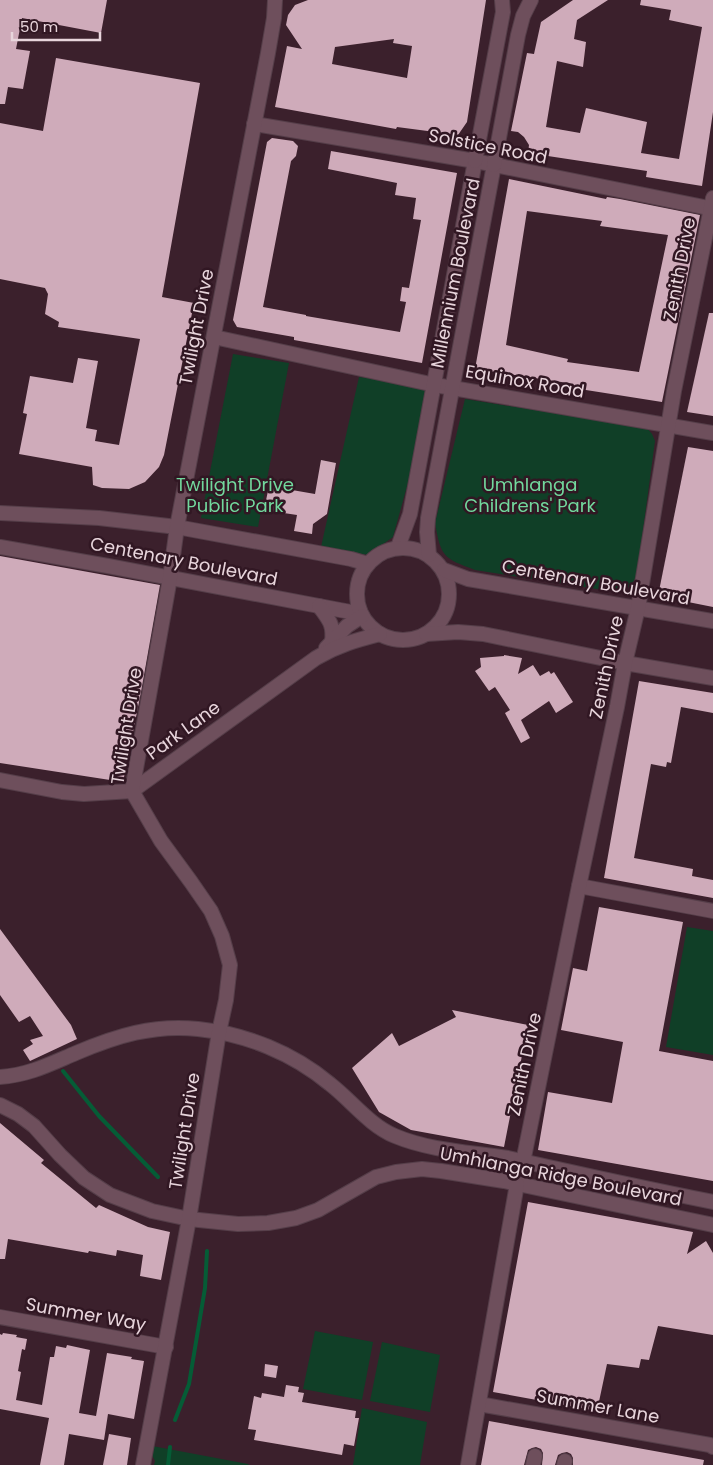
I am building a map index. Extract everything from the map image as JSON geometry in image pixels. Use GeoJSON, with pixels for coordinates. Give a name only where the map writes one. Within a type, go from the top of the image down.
{"type":"FeatureCollection","features":[{"type":"Feature","properties":{"kind":"street","name":"Twilight Drive"},"geometry":{"type":"LineString","coordinates":[[143,1465],[189,1219],[230,966],[222,936],[211,911],[161,841],[132,791],[170,578],[177,527],[268,53],[275,0]]}},
{"type":"Feature","properties":{"kind":"street","name":"Millennium Boulevard"},"geometry":{"type":"LineString","coordinates":[[398,547],[410,514],[435,385],[503,12],[502,0]]}},
{"type":"Feature","properties":{"kind":"street","name":"Millennium Boulevard"},"geometry":{"type":"LineString","coordinates":[[429,555],[428,518],[518,35],[523,16],[531,0]]}},
{"type":"Feature","properties":{"kind":"street","name":"Solstice Road"},"geometry":{"type":"LineString","coordinates":[[254,124],[475,161],[712,205]]}},
{"type":"Feature","properties":{"kind":"street","name":"Zenith Drive"},"geometry":{"type":"LineString","coordinates":[[523,1162],[625,663],[638,608],[668,425],[712,205]]}},
{"type":"Feature","properties":{"kind":"street","name":"Equinox Road"},"geometry":{"type":"LineString","coordinates":[[214,337],[435,385],[713,432]]}},
{"type":"Feature","properties":{"kind":"street","name":"Centenary Boulevard"},"geometry":{"type":"LineString","coordinates":[[0,513],[99,518],[177,527],[351,559],[368,564]]}},
{"type":"Feature","properties":{"kind":"street","name":"Centenary Boulevard"},"geometry":{"type":"LineString","coordinates":[[0,547],[361,614]]}},
{"type":"Feature","properties":{"kind":"street"},"geometry":{"type":"LineString","coordinates":[[426,634],[438,625],[446,612],[450,598],[449,584],[444,570],[429,555],[414,548],[398,547],[386,550],[368,564],[361,575],[357,588],[357,601],[361,614],[373,629],[380,634],[395,639],[411,639],[426,634],[458,632],[483,634],[625,663],[713,678]]}},
{"type":"Feature","properties":{"kind":"street","name":"Centenary Boulevard"},"geometry":{"type":"LineString","coordinates":[[444,570],[468,580],[713,621]]}},
{"type":"Feature","properties":{"kind":"street"},"geometry":{"type":"LineString","coordinates":[[319,606],[333,629],[332,642]]}},
{"type":"Feature","properties":{"kind":"street","name":"Park Lane"},"geometry":{"type":"LineString","coordinates":[[316,658],[361,614]]}},
{"type":"Feature","properties":{"kind":"street","name":"Park Lane"},"geometry":{"type":"LineString","coordinates":[[132,791],[316,658],[348,642],[380,634]]}},
{"type":"Feature","properties":{"kind":"street"},"geometry":{"type":"LineString","coordinates":[[0,780],[62,792],[84,794],[132,791]]}},
{"type":"Feature","properties":{"kind":"street"},"geometry":{"type":"LineString","coordinates":[[579,886],[713,912]]}},
{"type":"Feature","properties":{"kind":"street","name":"Umhlanga Ridge Boulevard"},"geometry":{"type":"LineString","coordinates":[[0,1076],[12,1076],[30,1072],[111,1039],[136,1031],[197,1028],[265,1045],[300,1063],[330,1084],[375,1125],[394,1136],[420,1144],[523,1162],[713,1202]]}},
{"type":"Feature","properties":{"kind":"street","name":"Umhlanga Ridge Boulevard"},"geometry":{"type":"LineString","coordinates":[[0,1105],[18,1114],[34,1126],[84,1178],[110,1195],[152,1211],[189,1219],[238,1224],[268,1223],[296,1218],[318,1210],[376,1177],[422,1169],[517,1184],[713,1225]]}},
{"type":"Feature","properties":{"kind":"street"},"geometry":{"type":"LineString","coordinates":[[468,1465],[517,1184]]}},
{"type":"Feature","properties":{"kind":"street","name":"Summer Way"},"geometry":{"type":"LineString","coordinates":[[0,1317],[166,1347]]}},
{"type":"Feature","properties":{"kind":"street","name":"Summer Lane"},"geometry":{"type":"LineString","coordinates":[[479,1404],[712,1445]]}},
{"type":"Feature","properties":{"kind":"green space","name":"Twilight Drive Public Park"},"geometry":{"type":"Polygon","coordinates":[[[233,354],[289,363],[258,527],[201,518],[233,354]]]}},
{"type":"Feature","properties":{"kind":"green space"},"geometry":{"type":"Polygon","coordinates":[[[359,377],[435,385],[393,537],[368,555],[321,547],[359,377]]]}},
{"type":"Feature","properties":{"kind":"green space","name":"Umhlanga Childrens' Park"},"geometry":{"type":"Polygon","coordinates":[[[465,399],[647,428],[655,441],[637,575],[629,587],[620,591],[610,591],[475,570],[445,555],[439,543],[435,523],[465,399]]]}},
{"type":"Feature","properties":{"kind":"green space"},"geometry":{"type":"Polygon","coordinates":[[[687,927],[713,931],[713,1055],[666,1047],[687,927]]]}},
{"type":"Feature","properties":{"kind":"green space"},"geometry":{"type":"Polygon","coordinates":[[[315,1331],[373,1342],[362,1400],[303,1389],[315,1331]]]}},
{"type":"Feature","properties":{"kind":"green space"},"geometry":{"type":"Polygon","coordinates":[[[382,1342],[440,1355],[430,1412],[370,1401],[382,1342]]]}},
{"type":"Feature","properties":{"kind":"green space"},"geometry":{"type":"Polygon","coordinates":[[[362,1408],[427,1422],[420,1465],[353,1465],[362,1408]]]}},
{"type":"Feature","properties":{"kind":"green space"},"geometry":{"type":"Polygon","coordinates":[[[147,1445],[249,1465],[154,1465],[155,1461],[147,1445]]]}},
{"type":"Feature","properties":{"kind":"building"},"geometry":{"type":"Polygon","coordinates":[[[0,0],[107,0],[101,33],[22,18],[16,49],[30,51],[23,89],[8,87],[5,104],[0,104],[0,0]]]}},
{"type":"Feature","properties":{"kind":"building"},"geometry":{"type":"Polygon","coordinates":[[[308,0],[486,0],[467,122],[458,135],[397,127],[396,129],[275,107],[287,46],[302,49],[286,25],[288,15],[295,5],[308,0]],[[394,39],[335,47],[332,64],[407,78],[412,46],[393,43],[394,39]]]}},
{"type":"Feature","properties":{"kind":"building"},"geometry":{"type":"Polygon","coordinates":[[[573,0],[608,0],[577,20],[574,39],[586,42],[583,67],[557,61],[546,127],[580,133],[586,108],[647,122],[641,153],[679,159],[702,27],[669,20],[671,10],[640,5],[641,0],[713,0],[713,112],[702,186],[646,177],[647,171],[528,153],[529,145],[524,137],[518,132],[511,131],[527,53],[534,54],[541,22],[573,0]]]}},
{"type":"Feature","properties":{"kind":"building"},"geometry":{"type":"Polygon","coordinates":[[[56,58],[200,83],[162,297],[194,303],[164,455],[159,467],[145,482],[129,489],[102,488],[93,485],[92,467],[19,454],[27,414],[23,413],[30,376],[73,383],[78,358],[98,361],[86,428],[97,430],[95,441],[119,445],[140,339],[58,327],[59,322],[45,314],[48,294],[45,288],[0,279],[0,123],[43,131],[56,58]]]}},
{"type":"Feature","properties":{"kind":"building"},"geometry":{"type":"Polygon","coordinates":[[[272,138],[293,141],[298,146],[296,156],[291,161],[263,307],[306,316],[400,332],[406,302],[400,301],[402,287],[409,288],[421,220],[413,219],[416,198],[395,195],[397,183],[328,169],[331,151],[457,173],[422,363],[294,340],[294,337],[237,327],[233,320],[267,142],[272,138]]]}},
{"type":"Feature","properties":{"kind":"building"},"geometry":{"type":"Polygon","coordinates":[[[509,179],[606,199],[607,197],[620,199],[700,215],[662,402],[567,387],[568,383],[475,369],[509,179]],[[527,211],[506,345],[568,359],[567,362],[639,372],[668,235],[600,226],[602,221],[527,211]]]}},
{"type":"Feature","properties":{"kind":"building"},"geometry":{"type":"Polygon","coordinates":[[[709,313],[713,313],[713,416],[687,412],[709,313]]]}},
{"type":"Feature","properties":{"kind":"building"},"geometry":{"type":"Polygon","coordinates":[[[688,447],[713,451],[713,607],[658,596],[688,447]]]}},
{"type":"Feature","properties":{"kind":"building"},"geometry":{"type":"Polygon","coordinates":[[[321,460],[336,463],[327,514],[313,524],[312,534],[294,531],[297,515],[264,510],[269,486],[315,494],[321,460]]]}},
{"type":"Feature","properties":{"kind":"building"},"geometry":{"type":"Polygon","coordinates":[[[0,556],[160,585],[123,782],[0,763],[0,556]]]}},
{"type":"Feature","properties":{"kind":"building"},"geometry":{"type":"Polygon","coordinates":[[[504,655],[522,658],[518,674],[533,665],[540,676],[549,671],[551,674],[554,672],[573,702],[556,713],[549,701],[521,720],[530,738],[521,743],[505,713],[510,710],[495,687],[489,691],[475,671],[481,667],[480,658],[504,655]]]}},
{"type":"Feature","properties":{"kind":"building"},"geometry":{"type":"Polygon","coordinates":[[[639,681],[713,693],[713,713],[681,707],[671,763],[667,762],[666,767],[651,764],[634,858],[693,869],[692,876],[713,880],[713,898],[604,878],[639,681]]]}},
{"type":"Feature","properties":{"kind":"building"},"geometry":{"type":"Polygon","coordinates":[[[599,907],[683,922],[659,1051],[713,1061],[713,1181],[538,1150],[548,1092],[612,1103],[623,1042],[561,1030],[573,968],[587,971],[599,907]]]}},
{"type":"Feature","properties":{"kind":"building"},"geometry":{"type":"Polygon","coordinates":[[[0,929],[71,1025],[77,1039],[30,1061],[23,1050],[33,1044],[30,1040],[43,1036],[30,1016],[19,1022],[0,995],[0,929]]]}},
{"type":"Feature","properties":{"kind":"building"},"geometry":{"type":"Polygon","coordinates":[[[452,1010],[528,1025],[504,1147],[411,1130],[379,1112],[352,1068],[392,1033],[399,1046],[456,1017],[452,1010]]]}},
{"type":"Feature","properties":{"kind":"building"},"geometry":{"type":"Polygon","coordinates":[[[0,1123],[44,1160],[41,1163],[96,1208],[99,1205],[148,1227],[170,1232],[161,1280],[140,1276],[143,1255],[117,1250],[116,1256],[8,1239],[5,1259],[0,1259],[0,1123]]]}},
{"type":"Feature","properties":{"kind":"building"},"geometry":{"type":"Polygon","coordinates":[[[528,1202],[693,1232],[687,1254],[706,1241],[713,1253],[713,1335],[658,1326],[649,1360],[641,1359],[639,1368],[607,1364],[597,1411],[493,1392],[528,1202]]]}},
{"type":"Feature","properties":{"kind":"building"},"geometry":{"type":"Polygon","coordinates":[[[3,1333],[27,1339],[25,1350],[22,1349],[18,1371],[21,1372],[16,1400],[42,1405],[50,1357],[54,1357],[56,1346],[66,1348],[67,1345],[90,1350],[79,1413],[96,1416],[107,1353],[144,1361],[134,1419],[108,1414],[104,1440],[69,1434],[64,1465],[40,1465],[49,1418],[0,1409],[0,1334],[2,1335],[3,1333]]]}},
{"type":"Feature","properties":{"kind":"building"},"geometry":{"type":"Polygon","coordinates":[[[265,1364],[278,1366],[276,1378],[264,1376],[265,1364]]]}},
{"type":"Feature","properties":{"kind":"building"},"geometry":{"type":"Polygon","coordinates":[[[286,1385],[299,1387],[298,1392],[304,1393],[302,1402],[356,1411],[355,1418],[359,1418],[354,1446],[344,1444],[342,1455],[254,1440],[256,1430],[248,1429],[254,1396],[261,1398],[262,1393],[284,1397],[286,1385]]]}},
{"type":"Feature","properties":{"kind":"building"},"geometry":{"type":"Polygon","coordinates":[[[489,1421],[704,1460],[703,1465],[573,1465],[573,1458],[567,1452],[558,1455],[555,1465],[542,1465],[543,1453],[541,1449],[536,1447],[528,1450],[524,1465],[481,1465],[489,1421]]]}},
{"type":"Feature","properties":{"kind":"building"},"geometry":{"type":"Polygon","coordinates":[[[109,1434],[131,1438],[127,1465],[103,1465],[109,1434]]]}},
{"type":"Feature","properties":{"kind":"waterway"},"geometry":{"type":"LineString","coordinates":[[63,1071],[99,1116],[158,1177]]}},
{"type":"Feature","properties":{"kind":"waterway"},"geometry":{"type":"LineString","coordinates":[[175,1420],[189,1384],[205,1288],[207,1251]]}},
{"type":"Feature","properties":{"kind":"waterway"},"geometry":{"type":"LineString","coordinates":[[168,1465],[170,1447]]}}]}
